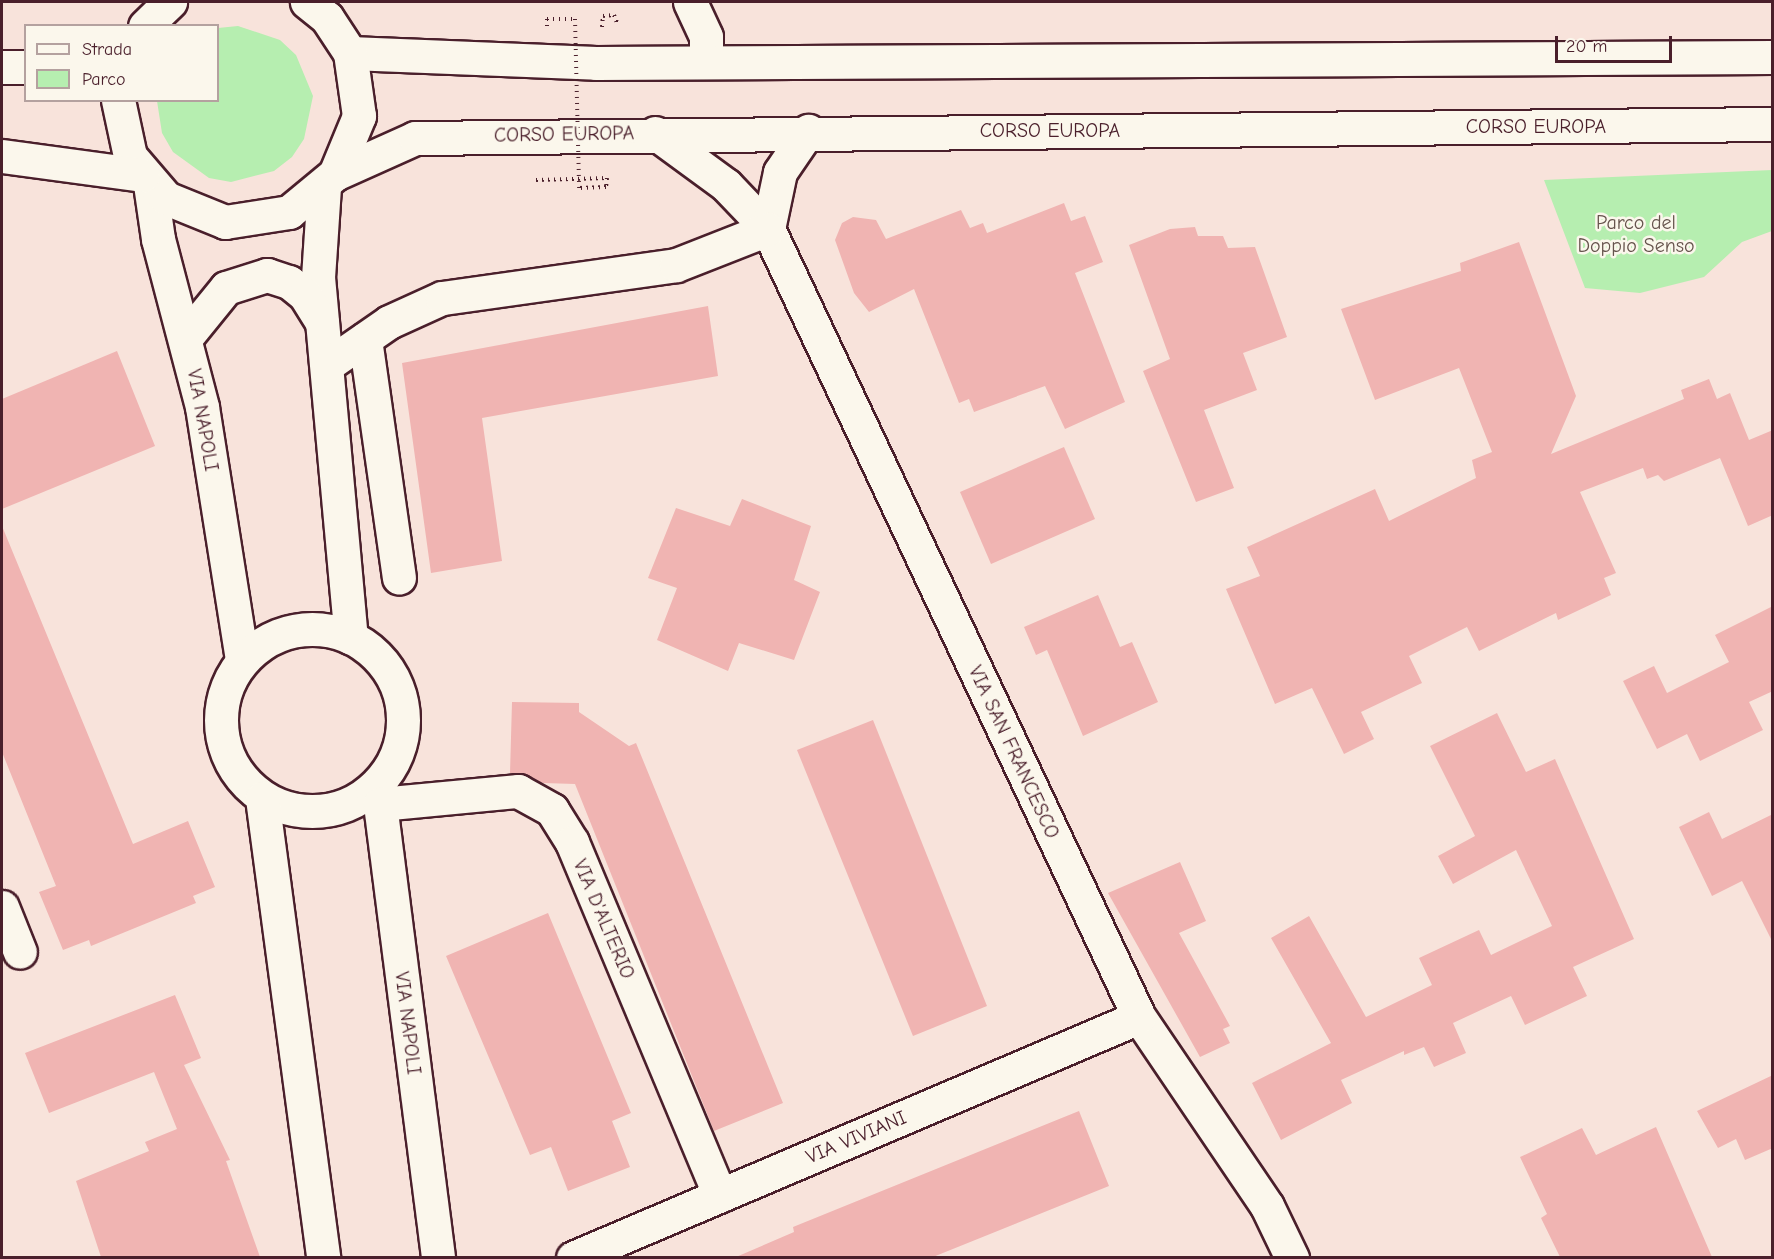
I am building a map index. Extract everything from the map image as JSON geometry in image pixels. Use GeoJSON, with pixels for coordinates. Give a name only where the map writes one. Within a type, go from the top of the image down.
{"type":"FeatureCollection","features":[{"type":"Feature","properties":{"kind":"street"},"geometry":{"type":"LineString","coordinates":[[147,24],[170,2]]}},
{"type":"Feature","properties":{"kind":"street"},"geometry":{"type":"LineString","coordinates":[[307,2],[327,18],[350,53],[359,116],[330,181],[318,277],[351,637]]}},
{"type":"Feature","properties":{"kind":"street"},"geometry":{"type":"LineString","coordinates":[[690,2],[706,37],[706,62]]}},
{"type":"Feature","properties":{"kind":"street"},"geometry":{"type":"LineString","coordinates":[[350,53],[706,62],[1773,57]]}},
{"type":"Feature","properties":{"kind":"street"},"geometry":{"type":"LineString","coordinates":[[2,67],[24,67]]}},
{"type":"Feature","properties":{"kind":"street"},"geometry":{"type":"LineString","coordinates":[[118,102],[122,134],[146,179]]}},
{"type":"Feature","properties":{"kind":"street","name":"CORSO EUROPA"},"geometry":{"type":"LineString","coordinates":[[146,179],[184,210],[225,222],[289,212],[330,181],[415,138],[808,131],[1773,124]]}},
{"type":"Feature","properties":{"kind":"street"},"geometry":{"type":"LineString","coordinates":[[327,365],[365,339],[442,298],[676,265],[768,229],[780,172],[808,131]]}},
{"type":"Feature","properties":{"kind":"street","name":"VIA SAN FRANCESCO"},"geometry":{"type":"LineString","coordinates":[[655,133],[726,185],[768,229],[1139,1017],[1267,1206],[1292,1257]]}},
{"type":"Feature","properties":{"kind":"street"},"geometry":{"type":"LineString","coordinates":[[2,156],[146,179]]}},
{"type":"Feature","properties":{"kind":"street","name":"VIA NAPOLI"},"geometry":{"type":"LineString","coordinates":[[146,179],[158,239],[187,336],[242,660]]}},
{"type":"Feature","properties":{"kind":"street"},"geometry":{"type":"LineString","coordinates":[[187,336],[226,288],[267,275],[289,282],[305,295],[323,324]]}},
{"type":"Feature","properties":{"kind":"street"},"geometry":{"type":"LineString","coordinates":[[365,339],[399,578]]}},
{"type":"Feature","properties":{"kind":"street"},"geometry":{"type":"LineString","coordinates":[[328,630],[351,637],[390,671],[400,695],[400,747],[376,797],[330,810],[307,812],[262,798],[242,781],[221,734],[228,682],[242,660],[281,633],[328,630]]}},
{"type":"Feature","properties":{"kind":"street","name":"VIA D'ALTERIO"},"geometry":{"type":"LineString","coordinates":[[376,797],[518,791],[552,810],[572,842],[720,1195]]}},
{"type":"Feature","properties":{"kind":"street","name":"VIA NAPOLI"},"geometry":{"type":"LineString","coordinates":[[376,797],[438,1257]]}},
{"type":"Feature","properties":{"kind":"street"},"geometry":{"type":"LineString","coordinates":[[262,798],[323,1257]]}},
{"type":"Feature","properties":{"kind":"street"},"geometry":{"type":"LineString","coordinates":[[2,907],[20,952]]}},
{"type":"Feature","properties":{"kind":"street","name":"VIA VIVIANI"},"geometry":{"type":"LineString","coordinates":[[573,1257],[1139,1017]]}},
{"type":"Feature","properties":{"kind":"path"},"geometry":{"type":"LineString","coordinates":[[536,180],[607,178],[606,187],[579,188],[575,19]]}},
{"type":"Feature","properties":{"kind":"green space"},"geometry":{"type":"Polygon","coordinates":[[[238,26],[280,40],[296,55],[313,96],[304,139],[292,157],[274,171],[231,182],[209,178],[173,152],[162,133],[157,102],[219,102],[219,28],[238,26]]]}},
{"type":"Feature","properties":{"kind":"green space","name":"Parco del Doppio Senso"},"geometry":{"type":"Polygon","coordinates":[[[1772,170],[1772,231],[1742,242],[1704,277],[1640,293],[1585,288],[1544,180],[1772,170]]]}},
{"type":"Feature","properties":{"kind":"building"},"geometry":{"type":"Polygon","coordinates":[[[1064,203],[1071,221],[1085,216],[1103,262],[1075,273],[1125,402],[1065,429],[1045,386],[974,412],[969,399],[959,403],[914,289],[869,312],[854,293],[835,240],[842,223],[853,217],[876,220],[886,239],[961,210],[970,228],[983,223],[987,233],[1064,203]]]}},
{"type":"Feature","properties":{"kind":"building"},"geometry":{"type":"Polygon","coordinates":[[[1195,227],[1198,236],[1223,236],[1228,248],[1255,247],[1287,337],[1243,353],[1257,390],[1204,410],[1234,488],[1196,502],[1143,371],[1170,359],[1129,245],[1170,229],[1195,227]]]}},
{"type":"Feature","properties":{"kind":"building"},"geometry":{"type":"Polygon","coordinates":[[[1519,242],[1576,396],[1551,454],[1684,399],[1681,390],[1709,379],[1717,399],[1730,393],[1749,440],[1773,430],[1773,515],[1748,526],[1720,458],[1664,481],[1658,475],[1647,479],[1643,468],[1580,492],[1616,573],[1604,578],[1611,595],[1558,620],[1556,613],[1479,651],[1467,627],[1409,656],[1422,683],[1361,712],[1374,739],[1344,754],[1312,688],[1275,704],[1226,589],[1260,576],[1247,547],[1375,489],[1389,521],[1476,478],[1472,460],[1492,452],[1459,368],[1375,400],[1341,309],[1461,271],[1460,263],[1519,242]]]}},
{"type":"Feature","properties":{"kind":"building"},"geometry":{"type":"Polygon","coordinates":[[[708,306],[718,376],[482,418],[502,561],[431,573],[402,363],[708,306]]]}},
{"type":"Feature","properties":{"kind":"building"},"geometry":{"type":"Polygon","coordinates":[[[117,351],[155,446],[2,509],[2,399],[117,351]]]}},
{"type":"Feature","properties":{"kind":"building"},"geometry":{"type":"Polygon","coordinates":[[[1064,447],[1095,519],[991,564],[960,492],[1064,447]]]}},
{"type":"Feature","properties":{"kind":"building"},"geometry":{"type":"Polygon","coordinates":[[[742,499],[811,526],[794,580],[820,592],[794,660],[739,643],[728,671],[657,640],[677,588],[648,578],[676,508],[730,526],[742,499]]]}},
{"type":"Feature","properties":{"kind":"building"},"geometry":{"type":"Polygon","coordinates":[[[2,526],[133,844],[188,821],[215,887],[193,896],[196,903],[91,946],[89,940],[63,950],[39,892],[56,886],[2,752],[2,526]]]}},
{"type":"Feature","properties":{"kind":"building"},"geometry":{"type":"Polygon","coordinates":[[[1098,595],[1120,647],[1132,642],[1158,702],[1083,736],[1047,650],[1036,655],[1024,627],[1098,595]]]}},
{"type":"Feature","properties":{"kind":"building"},"geometry":{"type":"Polygon","coordinates":[[[1773,606],[1773,691],[1749,702],[1763,730],[1700,761],[1687,734],[1657,749],[1623,681],[1654,666],[1667,693],[1729,662],[1715,635],[1773,606]]]}},
{"type":"Feature","properties":{"kind":"building"},"geometry":{"type":"Polygon","coordinates":[[[512,702],[579,703],[579,712],[629,746],[636,743],[783,1103],[714,1131],[575,784],[543,783],[510,773],[512,702]]]}},
{"type":"Feature","properties":{"kind":"building"},"geometry":{"type":"Polygon","coordinates":[[[1497,713],[1526,772],[1555,759],[1634,939],[1573,967],[1587,996],[1525,1025],[1511,996],[1453,1023],[1466,1053],[1434,1067],[1424,1047],[1404,1055],[1404,1051],[1341,1080],[1352,1103],[1281,1140],[1252,1083],[1331,1043],[1271,938],[1309,916],[1366,1017],[1432,985],[1419,958],[1479,930],[1491,955],[1552,926],[1516,850],[1453,884],[1438,856],[1475,836],[1430,746],[1497,713]]]}},
{"type":"Feature","properties":{"kind":"building"},"geometry":{"type":"Polygon","coordinates":[[[873,720],[987,1006],[913,1036],[797,750],[873,720]]]}},
{"type":"Feature","properties":{"kind":"building"},"geometry":{"type":"Polygon","coordinates":[[[1709,812],[1722,839],[1773,814],[1773,943],[1742,881],[1712,896],[1679,827],[1709,812]]]}},
{"type":"Feature","properties":{"kind":"building"},"geometry":{"type":"Polygon","coordinates":[[[1180,862],[1206,921],[1179,933],[1230,1026],[1223,1029],[1230,1043],[1200,1057],[1108,893],[1180,862]]]}},
{"type":"Feature","properties":{"kind":"building"},"geometry":{"type":"Polygon","coordinates":[[[548,913],[631,1113],[612,1121],[630,1167],[568,1191],[551,1147],[530,1155],[446,956],[548,913]]]}},
{"type":"Feature","properties":{"kind":"building"},"geometry":{"type":"Polygon","coordinates":[[[175,995],[201,1058],[184,1065],[230,1160],[226,1161],[260,1257],[101,1257],[76,1181],[149,1151],[145,1142],[177,1129],[154,1072],[49,1113],[25,1053],[175,995]]]}},
{"type":"Feature","properties":{"kind":"building"},"geometry":{"type":"Polygon","coordinates":[[[1773,1075],[1773,1148],[1745,1160],[1736,1139],[1718,1148],[1697,1111],[1773,1075]]]}},
{"type":"Feature","properties":{"kind":"building"},"geometry":{"type":"Polygon","coordinates":[[[1079,1111],[1109,1186],[933,1257],[736,1257],[794,1232],[793,1227],[1079,1111]]]}},
{"type":"Feature","properties":{"kind":"building"},"geometry":{"type":"Polygon","coordinates":[[[1656,1127],[1712,1257],[1560,1257],[1541,1218],[1547,1214],[1520,1157],[1582,1128],[1596,1155],[1656,1127]]]}}]}
